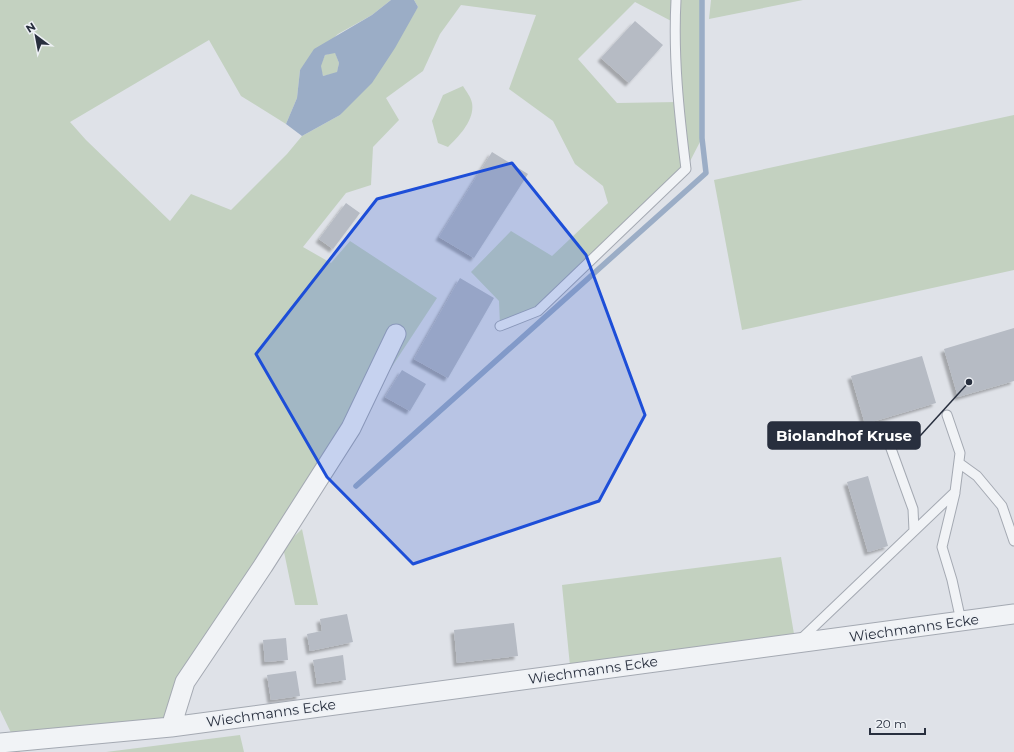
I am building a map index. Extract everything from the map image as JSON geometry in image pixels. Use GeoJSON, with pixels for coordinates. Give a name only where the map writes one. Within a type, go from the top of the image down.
{"type":"FeatureCollection","features":[{"type":"Feature","properties":{"kind":"street"},"geometry":{"type":"LineString","coordinates":[[171,727],[185,682],[263,566],[351,428],[396,334]]}},
{"type":"Feature","properties":{"kind":"street","name":"Wiechmanns Ecke"},"geometry":{"type":"LineString","coordinates":[[0,743],[171,727],[1014,614]]}},
{"type":"Feature","properties":{"kind":"lane"},"geometry":{"type":"LineString","coordinates":[[500,326],[538,311],[686,169],[678,102],[675,23],[676,0]]}},
{"type":"Feature","properties":{"kind":"lane"},"geometry":{"type":"LineString","coordinates":[[947,415],[960,454],[955,492],[942,547],[952,580],[961,621]]}},
{"type":"Feature","properties":{"kind":"lane"},"geometry":{"type":"LineString","coordinates":[[890,443],[913,509],[914,531]]}},
{"type":"Feature","properties":{"kind":"lane"},"geometry":{"type":"LineString","coordinates":[[959,463],[977,476],[1002,506],[1014,541]]}},
{"type":"Feature","properties":{"kind":"lane"},"geometry":{"type":"LineString","coordinates":[[796,643],[955,492]]}},
{"type":"Feature","properties":{"kind":"highlighted area"},"geometry":{"type":"Polygon","coordinates":[[[512,163],[586,255],[645,415],[599,501],[413,564],[327,477],[256,354],[377,199],[512,163]]]}},
{"type":"Feature","properties":{"kind":"green space"},"geometry":{"type":"Polygon","coordinates":[[[0,0],[391,0],[372,15],[338,34],[300,70],[297,98],[286,124],[241,96],[209,40],[70,122],[86,140],[170,221],[191,194],[231,210],[287,154],[302,136],[340,115],[418,7],[414,0],[702,0],[702,138],[686,169],[538,311],[500,326],[499,301],[471,272],[511,231],[552,256],[608,203],[603,186],[575,164],[553,121],[509,89],[536,15],[461,5],[440,34],[423,71],[386,98],[399,120],[373,147],[371,185],[346,193],[303,247],[331,263],[350,241],[437,298],[185,682],[171,727],[16,742],[20,752],[0,752],[15,741],[0,710],[0,0]],[[635,2],[578,59],[617,103],[678,102],[675,23],[635,2]]]}},
{"type":"Feature","properties":{"kind":"green space"},"geometry":{"type":"Polygon","coordinates":[[[711,0],[803,0],[709,19],[711,0]]]}},
{"type":"Feature","properties":{"kind":"green space"},"geometry":{"type":"Polygon","coordinates":[[[335,52],[339,63],[337,73],[323,76],[320,66],[325,55],[335,52]]]}},
{"type":"Feature","properties":{"kind":"green space"},"geometry":{"type":"Polygon","coordinates":[[[463,86],[470,96],[472,103],[471,116],[457,138],[448,147],[438,143],[432,121],[443,95],[463,86]]]}},
{"type":"Feature","properties":{"kind":"green space"},"geometry":{"type":"Polygon","coordinates":[[[1014,115],[1014,270],[742,330],[714,180],[1014,115]]]}},
{"type":"Feature","properties":{"kind":"green space"},"geometry":{"type":"Polygon","coordinates":[[[302,529],[318,605],[295,605],[283,547],[302,529]]]}},
{"type":"Feature","properties":{"kind":"green space"},"geometry":{"type":"Polygon","coordinates":[[[781,557],[794,634],[570,666],[562,585],[781,557]]]}},
{"type":"Feature","properties":{"kind":"green space"},"geometry":{"type":"Polygon","coordinates":[[[240,735],[244,752],[106,752],[240,735]]]}},
{"type":"Feature","properties":{"kind":"water"},"geometry":{"type":"Polygon","coordinates":[[[391,0],[414,0],[418,7],[395,48],[372,83],[340,115],[302,136],[286,124],[297,98],[300,70],[314,49],[372,15],[391,0]],[[335,53],[325,55],[321,66],[323,76],[337,72],[339,63],[335,53]]]}},
{"type":"Feature","properties":{"kind":"building"},"geometry":{"type":"Polygon","coordinates":[[[635,21],[663,45],[629,83],[601,58],[635,21]]]}},
{"type":"Feature","properties":{"kind":"building"},"geometry":{"type":"Polygon","coordinates":[[[492,152],[528,174],[474,258],[439,237],[492,152]]]}},
{"type":"Feature","properties":{"kind":"building"},"geometry":{"type":"Polygon","coordinates":[[[346,203],[360,213],[333,249],[319,239],[346,203]]]}},
{"type":"Feature","properties":{"kind":"building"},"geometry":{"type":"Polygon","coordinates":[[[460,278],[494,298],[448,378],[414,359],[460,278]]]}},
{"type":"Feature","properties":{"kind":"building"},"geometry":{"type":"Polygon","coordinates":[[[1014,328],[1014,381],[958,397],[944,349],[1014,328]]]}},
{"type":"Feature","properties":{"kind":"building"},"geometry":{"type":"Polygon","coordinates":[[[922,356],[936,403],[865,424],[851,376],[922,356]]]}},
{"type":"Feature","properties":{"kind":"building"},"geometry":{"type":"Polygon","coordinates":[[[402,370],[426,384],[410,411],[385,397],[402,370]]]}},
{"type":"Feature","properties":{"kind":"building"},"geometry":{"type":"Polygon","coordinates":[[[868,476],[888,546],[868,552],[847,482],[868,476]]]}},
{"type":"Feature","properties":{"kind":"building"},"geometry":{"type":"Polygon","coordinates":[[[347,614],[353,642],[310,651],[307,634],[322,631],[320,619],[347,614]]]}},
{"type":"Feature","properties":{"kind":"building"},"geometry":{"type":"Polygon","coordinates":[[[514,623],[518,656],[457,663],[454,630],[514,623]]]}},
{"type":"Feature","properties":{"kind":"building"},"geometry":{"type":"Polygon","coordinates":[[[286,638],[288,660],[265,662],[263,640],[286,638]]]}},
{"type":"Feature","properties":{"kind":"building"},"geometry":{"type":"Polygon","coordinates":[[[343,655],[346,680],[317,684],[313,660],[343,655]]]}},
{"type":"Feature","properties":{"kind":"building"},"geometry":{"type":"Polygon","coordinates":[[[296,671],[300,696],[271,700],[267,675],[296,671]]]}},
{"type":"Feature","properties":{"kind":"waterway"},"geometry":{"type":"LineString","coordinates":[[356,486],[706,173],[702,138],[702,0]]}},
{"type":"Feature","properties":{"kind":"place","name":"Biolandhof Kruse"},"geometry":{"type":"Point","coordinates":[969,382]}}]}
